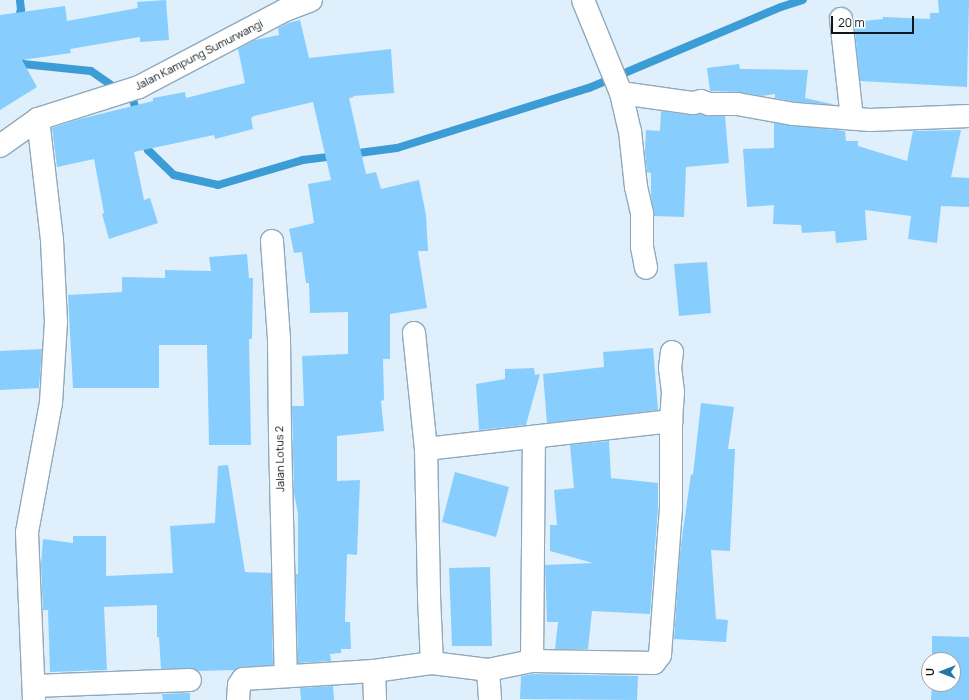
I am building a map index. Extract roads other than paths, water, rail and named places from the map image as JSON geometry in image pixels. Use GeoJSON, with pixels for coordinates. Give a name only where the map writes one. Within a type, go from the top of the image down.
{"type":"FeatureCollection","features":[{"type":"Feature","properties":{"kind":"street","name":"Jalan Kampung Sumurwangi"},"geometry":{"type":"LineString","coordinates":[[0,146],[38,119],[139,87],[283,11],[311,0]]}},
{"type":"Feature","properties":{"kind":"street"},"geometry":{"type":"LineString","coordinates":[[583,0],[607,62],[619,88],[630,131],[636,187],[642,214],[642,247],[646,268]]}},
{"type":"Feature","properties":{"kind":"street"},"geometry":{"type":"LineString","coordinates":[[841,19],[852,118]]}},
{"type":"Feature","properties":{"kind":"street"},"geometry":{"type":"LineString","coordinates":[[619,88],[693,103],[701,101],[709,104],[736,104],[794,114],[870,120],[969,116]]}},
{"type":"Feature","properties":{"kind":"street"},"geometry":{"type":"LineString","coordinates":[[38,119],[52,240],[56,322],[51,403],[27,532],[34,693],[190,680]]}},
{"type":"Feature","properties":{"kind":"street","name":"Jalan Lotus 2"},"geometry":{"type":"LineString","coordinates":[[272,241],[279,339],[286,676]]}},
{"type":"Feature","properties":{"kind":"street"},"geometry":{"type":"LineString","coordinates":[[414,333],[426,449],[432,663]]}},
{"type":"Feature","properties":{"kind":"street"},"geometry":{"type":"LineString","coordinates":[[238,700],[239,685],[243,679],[374,671],[432,663],[488,670],[532,661],[654,663],[660,655],[672,508],[671,421],[673,392],[670,368],[672,352]]}},
{"type":"Feature","properties":{"kind":"street"},"geometry":{"type":"LineString","coordinates":[[426,449],[534,438],[671,421]]}},
{"type":"Feature","properties":{"kind":"street"},"geometry":{"type":"LineString","coordinates":[[532,661],[534,438]]}},
{"type":"Feature","properties":{"kind":"street"},"geometry":{"type":"LineString","coordinates":[[488,670],[490,700]]}},
{"type":"Feature","properties":{"kind":"street"},"geometry":{"type":"LineString","coordinates":[[374,671],[375,700]]}},
{"type":"Feature","properties":{"kind":"waterway"},"geometry":{"type":"LineString","coordinates":[[17,21],[21,10],[20,0]]}},
{"type":"Feature","properties":{"kind":"waterway"},"geometry":{"type":"LineString","coordinates":[[351,154],[397,148],[589,88],[781,7],[803,0]]}},
{"type":"Feature","properties":{"kind":"waterway"},"geometry":{"type":"LineString","coordinates":[[17,58],[23,64],[91,71],[133,100],[138,116]]}},
{"type":"Feature","properties":{"kind":"waterway"},"geometry":{"type":"LineString","coordinates":[[144,138],[148,150],[174,175],[218,185],[303,160],[335,156]]}}]}
